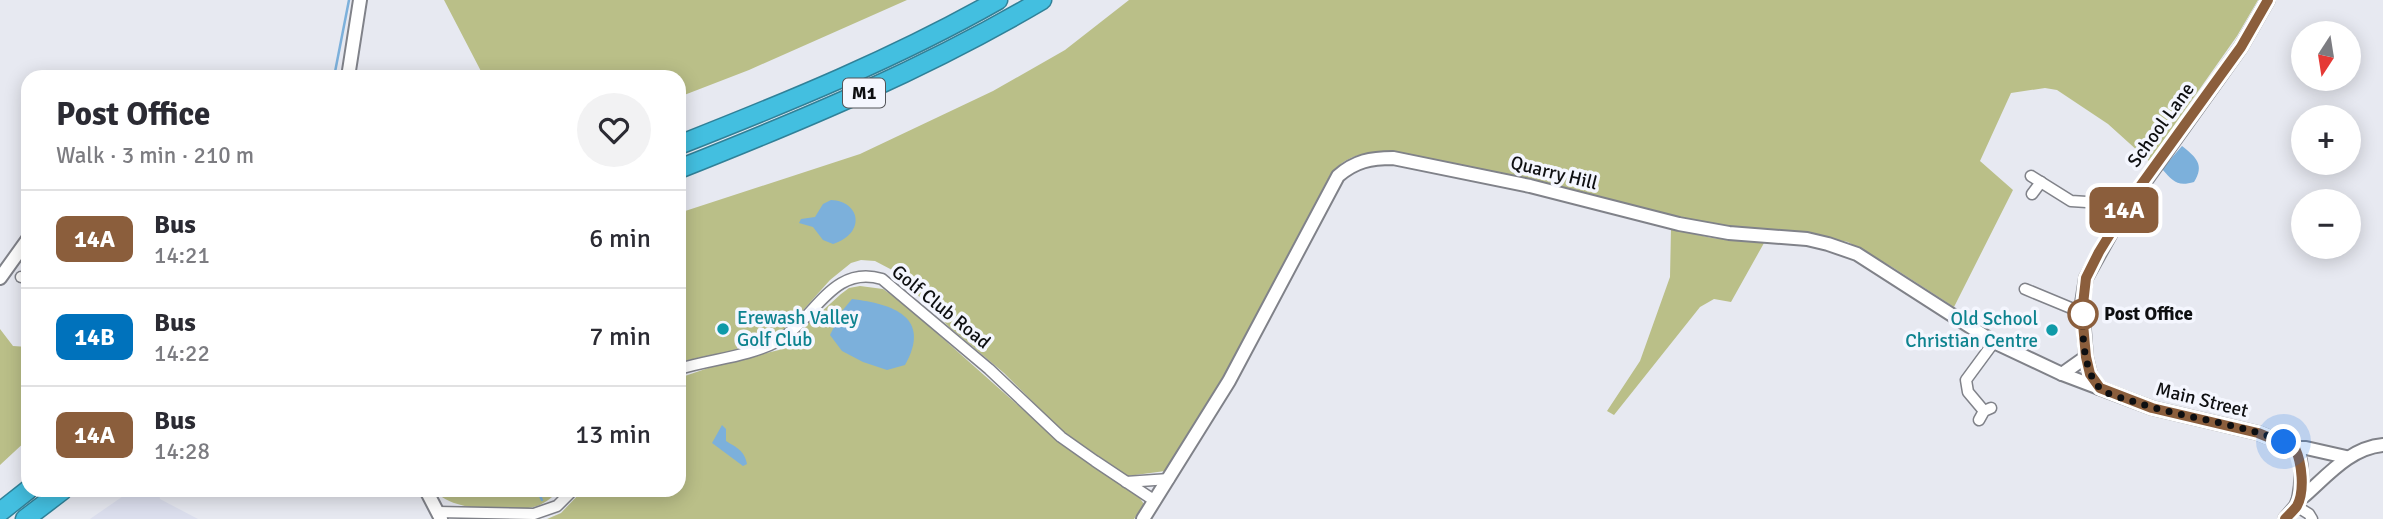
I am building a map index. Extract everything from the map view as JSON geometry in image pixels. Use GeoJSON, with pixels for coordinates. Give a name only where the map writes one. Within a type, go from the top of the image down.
{"type":"FeatureCollection","features":[{"type":"Feature","properties":{"kind":"highway","name":"M1"},"geometry":{"type":"LineString","coordinates":[[686,142],[856,72],[998,0]]}},
{"type":"Feature","properties":{"kind":"highway","name":"M1"},"geometry":{"type":"LineString","coordinates":[[686,166],[891,81],[959,47],[1042,0]]}},
{"type":"Feature","properties":{"kind":"highway"},"geometry":{"type":"LineString","coordinates":[[3,510],[21,496]]}},
{"type":"Feature","properties":{"kind":"highway"},"geometry":{"type":"LineString","coordinates":[[24,519],[54,497]]}},
{"type":"Feature","properties":{"kind":"street"},"geometry":{"type":"LineString","coordinates":[[349,70],[360,0]]}},
{"type":"Feature","properties":{"kind":"street","name":"School Lane"},"geometry":{"type":"LineString","coordinates":[[2100,388],[2090,374],[2086,357],[2082,313],[2086,278],[2121,215],[2241,47],[2268,0]]}},
{"type":"Feature","properties":{"kind":"street","name":"Quarry Hill"},"geometry":{"type":"LineString","coordinates":[[1143,519],[1229,381],[1331,187],[1345,170],[1355,163],[1369,159],[1393,158],[1456,170],[1679,224],[1729,233],[1807,239],[1828,244],[1857,254],[1893,275],[1935,306],[1994,342],[2062,374],[2100,388]]}},
{"type":"Feature","properties":{"kind":"street"},"geometry":{"type":"LineString","coordinates":[[2032,194],[2036,179],[2076,203],[2102,203],[2121,215]]}},
{"type":"Feature","properties":{"kind":"street"},"geometry":{"type":"LineString","coordinates":[[0,278],[21,249]]}},
{"type":"Feature","properties":{"kind":"street","name":"Golf Club Road"},"geometry":{"type":"LineString","coordinates":[[686,367],[775,342],[801,322],[839,283],[859,276],[874,276],[883,279],[979,360],[1061,437],[1156,501]]}},
{"type":"Feature","properties":{"kind":"street"},"geometry":{"type":"LineString","coordinates":[[2025,289],[2082,313]]}},
{"type":"Feature","properties":{"kind":"street"},"geometry":{"type":"LineString","coordinates":[[1984,413],[1968,392],[1966,380],[1994,342]]}},
{"type":"Feature","properties":{"kind":"street"},"geometry":{"type":"LineString","coordinates":[[2062,374],[2086,357]]}},
{"type":"Feature","properties":{"kind":"street","name":"Main Street"},"geometry":{"type":"LineString","coordinates":[[2100,388],[2152,408],[2258,433],[2295,448],[2346,457]]}},
{"type":"Feature","properties":{"kind":"street"},"geometry":{"type":"LineString","coordinates":[[2285,519],[2298,502],[2346,457],[2366,448],[2383,445]]}},
{"type":"Feature","properties":{"kind":"street"},"geometry":{"type":"LineString","coordinates":[[2295,448],[2301,473],[2298,502],[2313,519]]}},
{"type":"Feature","properties":{"kind":"street"},"geometry":{"type":"LineString","coordinates":[[1126,482],[1169,479]]}},
{"type":"Feature","properties":{"kind":"street"},"geometry":{"type":"LineString","coordinates":[[430,497],[440,516],[534,514],[557,506],[566,497]]}},
{"type":"Feature","properties":{"kind":"shaded area"},"geometry":{"type":"Polygon","coordinates":[[[122,497],[160,497],[198,519],[90,519],[122,497]]]}},
{"type":"Feature","properties":{"kind":"green space"},"geometry":{"type":"Polygon","coordinates":[[[444,0],[907,0],[749,70],[686,94],[686,70],[480,70],[444,0]]]}},
{"type":"Feature","properties":{"kind":"green space"},"geometry":{"type":"Polygon","coordinates":[[[1129,0],[2258,0],[2237,36],[2149,161],[2108,124],[2057,90],[2045,88],[2011,93],[1980,161],[2013,190],[1954,307],[1848,242],[1799,232],[1745,229],[1689,220],[1524,178],[1380,152],[1349,159],[1330,175],[1224,375],[1165,471],[1128,476],[1060,429],[1004,373],[949,327],[894,271],[875,261],[861,260],[851,263],[830,280],[777,336],[737,345],[738,352],[686,360],[686,211],[860,154],[993,91],[1065,50],[1129,0]]]}},
{"type":"Feature","properties":{"kind":"green space"},"geometry":{"type":"Polygon","coordinates":[[[1671,229],[1712,238],[1764,243],[1731,302],[1714,299],[1700,307],[1614,415],[1607,411],[1640,361],[1670,277],[1671,229]]]}},
{"type":"Feature","properties":{"kind":"green space"},"geometry":{"type":"Polygon","coordinates":[[[860,286],[883,289],[904,304],[1065,447],[1139,497],[1144,504],[1134,519],[547,519],[561,513],[576,497],[686,497],[686,376],[720,364],[779,350],[849,288],[860,286]]]}},
{"type":"Feature","properties":{"kind":"green space"},"geometry":{"type":"Polygon","coordinates":[[[0,329],[13,346],[21,347],[21,446],[0,465],[0,329]]]}},
{"type":"Feature","properties":{"kind":"green space"},"geometry":{"type":"Polygon","coordinates":[[[442,497],[551,497],[537,506],[513,510],[483,509],[454,503],[442,497]]]}},
{"type":"Feature","properties":{"kind":"water"},"geometry":{"type":"Polygon","coordinates":[[[2182,146],[2199,166],[2194,182],[2183,184],[2169,177],[2162,169],[2182,146]]]}},
{"type":"Feature","properties":{"kind":"water"},"geometry":{"type":"Polygon","coordinates":[[[831,200],[848,206],[856,218],[851,233],[833,244],[823,240],[813,227],[799,223],[801,219],[815,217],[823,204],[831,200]]]}},
{"type":"Feature","properties":{"kind":"water"},"geometry":{"type":"Polygon","coordinates":[[[852,299],[894,309],[911,324],[914,335],[912,349],[905,365],[887,370],[842,351],[830,335],[842,311],[852,299]]]}},
{"type":"Feature","properties":{"kind":"water"},"geometry":{"type":"Polygon","coordinates":[[[722,425],[726,429],[726,441],[742,452],[747,464],[743,466],[712,443],[722,425]]]}},
{"type":"Feature","properties":{"kind":"waterway"},"geometry":{"type":"LineString","coordinates":[[335,70],[349,0]]}},
{"type":"Feature","properties":{"kind":"bus line","name":"14A"},"geometry":{"type":"LineString","coordinates":[[2268,0],[2241,47],[2121,215],[2086,278],[2082,303],[2086,357],[2090,374],[2100,388],[2152,408],[2258,433],[2295,448],[2299,456],[2301,484],[2297,506],[2285,519]]}},
{"type":"Feature","properties":{"kind":"place","name":"Post Office"},"geometry":{"type":"Point","coordinates":[2083,314]}},
{"type":"Feature","properties":{"kind":"place","name":"Erewash Valley Golf Club"},"geometry":{"type":"Point","coordinates":[723,329]}},
{"type":"Feature","properties":{"kind":"place","name":"Old School Christian Centre"},"geometry":{"type":"Point","coordinates":[2052,330]}},
{"type":"Feature","properties":{"kind":"route"},"geometry":{"type":"LineString","coordinates":[[2083,314],[2086,357],[2090,374],[2100,388],[2152,408],[2258,433],[2284,442]]}}]}
